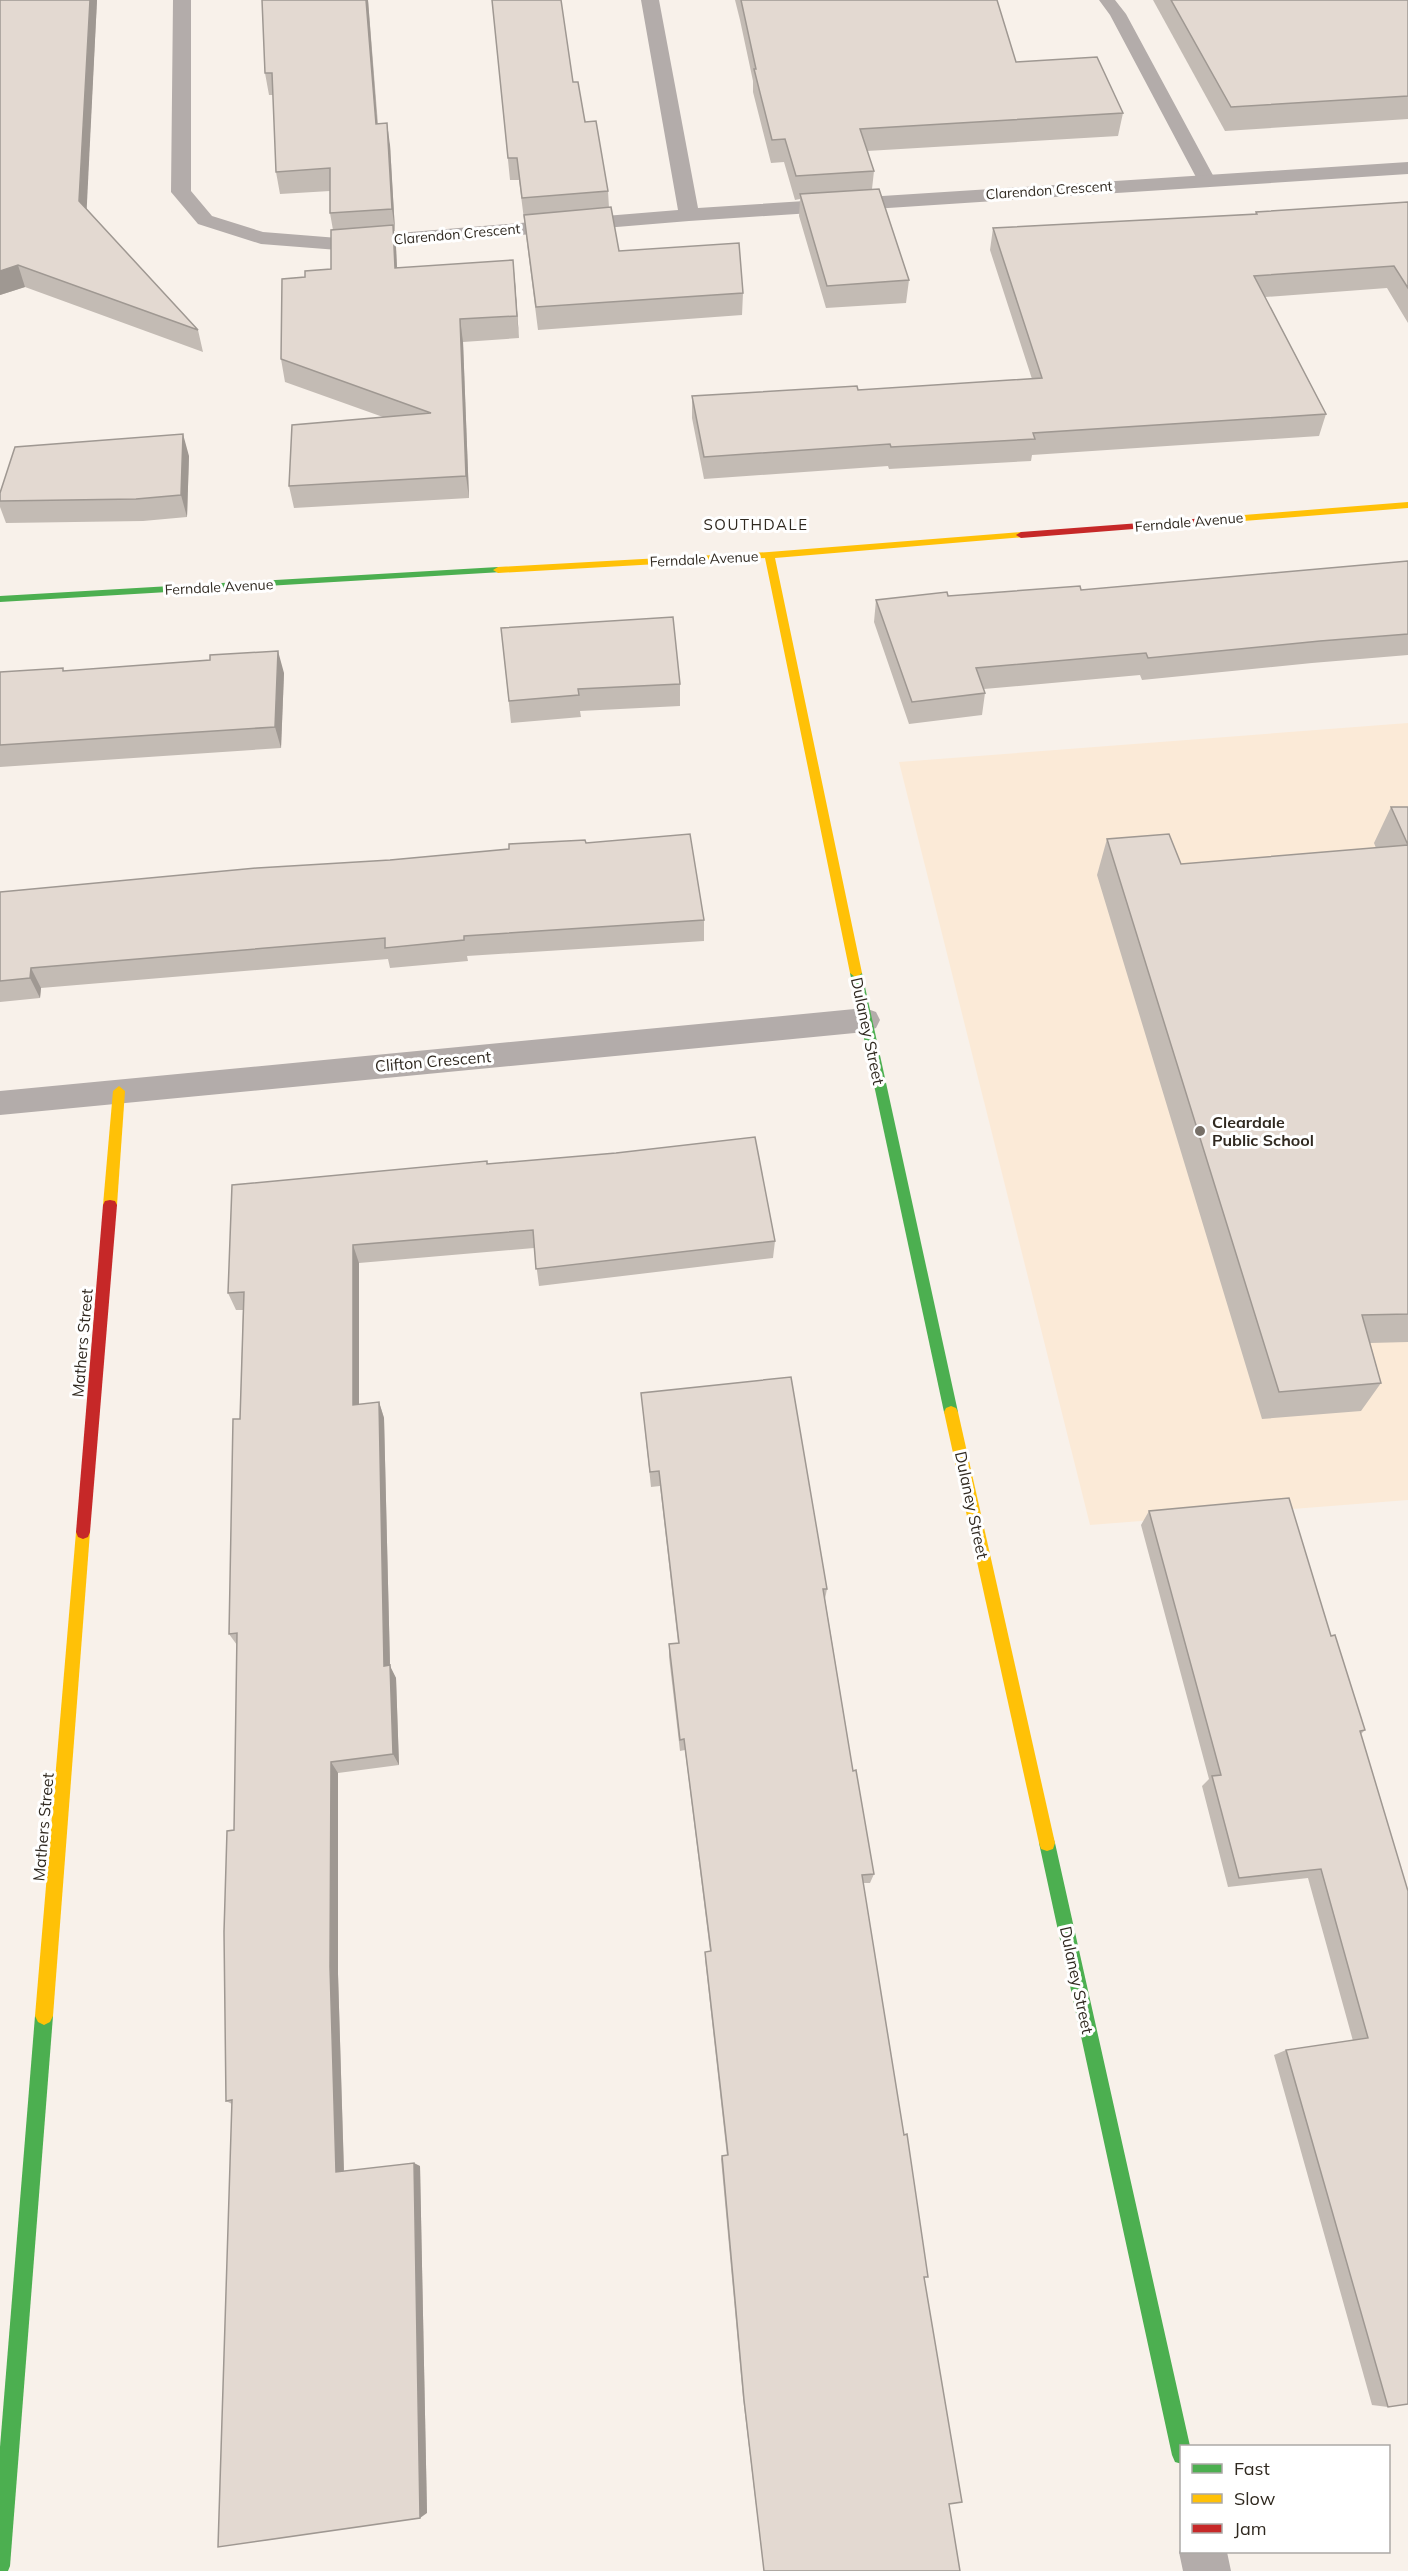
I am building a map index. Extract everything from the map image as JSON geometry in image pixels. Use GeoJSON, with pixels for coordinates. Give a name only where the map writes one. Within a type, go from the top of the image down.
{"type":"FeatureCollection","features":[{"type":"Feature","properties":{"kind":"street","name":"Clarendon Crescent"},"geometry":{"type":"LineString","coordinates":[[182,0],[181,192],[205,220],[261,238],[338,244],[689,214],[1206,179],[1408,168]]}},
{"type":"Feature","properties":{"kind":"street"},"geometry":{"type":"LineString","coordinates":[[650,0],[689,214]]}},
{"type":"Feature","properties":{"kind":"street","name":"Ferndale Avenue"},"geometry":{"type":"LineString","coordinates":[[0,599],[769,555],[1408,505]]}},
{"type":"Feature","properties":{"kind":"street","name":"Dulaney Street"},"geometry":{"type":"LineString","coordinates":[[769,555],[830,836],[866,1020],[1180,2446]]}},
{"type":"Feature","properties":{"kind":"street","name":"Clifton Crescent"},"geometry":{"type":"LineString","coordinates":[[0,1103],[866,1020]]}},
{"type":"Feature","properties":{"kind":"street","name":"Mathers Street"},"geometry":{"type":"LineString","coordinates":[[0,2566],[119,1091]]}},
{"type":"Feature","properties":{"kind":"street"},"geometry":{"type":"LineString","coordinates":[[1203,2553],[1207,2571]]}},
{"type":"Feature","properties":{"kind":"lane"},"geometry":{"type":"LineString","coordinates":[[1107,0],[1118,14],[1206,179]]}},
{"type":"Feature","properties":{"kind":"shaded area","name":"Cleardale Public School"},"geometry":{"type":"Polygon","coordinates":[[[1408,723],[1408,1500],[1090,1525],[899,762],[1408,723]]]}},
{"type":"Feature","properties":{"kind":"building"},"geometry":{"type":"Polygon","coordinates":[[[0,0],[90,0],[79,201],[198,330],[18,265],[0,271],[0,0]]]}},
{"type":"Feature","properties":{"kind":"building"},"geometry":{"type":"Polygon","coordinates":[[[262,0],[366,0],[376,124],[387,123],[392,209],[330,213],[330,168],[276,172],[272,73],[265,73],[262,0]]]}},
{"type":"Feature","properties":{"kind":"building"},"geometry":{"type":"Polygon","coordinates":[[[492,0],[561,0],[573,82],[578,82],[585,122],[596,121],[608,191],[522,198],[517,158],[508,158],[492,0]]]}},
{"type":"Feature","properties":{"kind":"building"},"geometry":{"type":"Polygon","coordinates":[[[741,0],[997,0],[1016,62],[1097,57],[1123,113],[860,129],[874,171],[796,176],[785,139],[772,140],[754,69],[756,69],[741,0]]]}},
{"type":"Feature","properties":{"kind":"building"},"geometry":{"type":"Polygon","coordinates":[[[1171,0],[1408,0],[1408,96],[1231,107],[1171,0]]]}},
{"type":"Feature","properties":{"kind":"building"},"geometry":{"type":"Polygon","coordinates":[[[879,189],[909,280],[827,286],[800,194],[879,189]]]}},
{"type":"Feature","properties":{"kind":"building"},"geometry":{"type":"Polygon","coordinates":[[[1408,202],[1408,288],[1394,266],[1254,276],[1326,414],[1033,433],[1035,439],[891,447],[890,444],[704,457],[692,396],[857,386],[858,390],[1042,378],[993,228],[1257,214],[1256,212],[1408,202]]]}},
{"type":"Feature","properties":{"kind":"building"},"geometry":{"type":"Polygon","coordinates":[[[611,207],[619,251],[739,243],[743,293],[536,307],[524,215],[611,207]]]}},
{"type":"Feature","properties":{"kind":"building"},"geometry":{"type":"Polygon","coordinates":[[[393,225],[395,268],[513,260],[517,316],[460,319],[466,476],[289,486],[292,425],[431,413],[281,359],[282,279],[305,277],[305,271],[331,269],[331,230],[393,225]]]}},
{"type":"Feature","properties":{"kind":"building"},"geometry":{"type":"Polygon","coordinates":[[[183,434],[181,495],[136,499],[0,501],[0,493],[15,447],[183,434]]]}},
{"type":"Feature","properties":{"kind":"building"},"geometry":{"type":"Polygon","coordinates":[[[1408,561],[1408,634],[1148,658],[1146,653],[976,668],[985,693],[912,702],[876,600],[947,592],[948,596],[1080,586],[1081,590],[1408,561]]]}},
{"type":"Feature","properties":{"kind":"building"},"geometry":{"type":"Polygon","coordinates":[[[673,617],[680,684],[578,689],[579,695],[509,701],[501,628],[673,617]]]}},
{"type":"Feature","properties":{"kind":"building"},"geometry":{"type":"Polygon","coordinates":[[[278,651],[275,727],[0,745],[0,672],[63,668],[63,671],[210,660],[210,655],[278,651]]]}},
{"type":"Feature","properties":{"kind":"building"},"geometry":{"type":"Polygon","coordinates":[[[1391,807],[1408,807],[1408,845],[1391,807]]]}},
{"type":"Feature","properties":{"kind":"building"},"geometry":{"type":"Polygon","coordinates":[[[690,834],[704,920],[464,936],[464,940],[385,948],[385,938],[31,968],[30,978],[0,981],[0,892],[257,868],[390,860],[509,849],[509,844],[585,840],[586,843],[690,834]]]}},
{"type":"Feature","properties":{"kind":"building"},"geometry":{"type":"Polygon","coordinates":[[[1169,834],[1181,864],[1408,845],[1408,1314],[1362,1315],[1381,1383],[1279,1392],[1107,839],[1169,834]]]}},
{"type":"Feature","properties":{"kind":"building"},"geometry":{"type":"Polygon","coordinates":[[[755,1137],[775,1241],[536,1269],[533,1230],[353,1245],[353,1405],[379,1402],[384,1666],[390,1665],[393,1754],[331,1762],[330,1967],[336,2172],[414,2163],[420,2518],[218,2547],[232,2100],[226,2101],[224,1932],[227,1831],[234,1830],[237,1633],[229,1634],[233,1419],[240,1419],[244,1292],[228,1293],[232,1185],[487,1161],[487,1164],[616,1153],[755,1137]]]}},
{"type":"Feature","properties":{"kind":"building"},"geometry":{"type":"Polygon","coordinates":[[[791,1377],[827,1589],[823,1589],[853,1771],[856,1770],[874,1874],[862,1875],[904,2135],[907,2134],[928,2277],[924,2277],[962,2502],[949,2504],[960,2571],[764,2571],[744,2400],[722,2156],[728,2155],[705,1952],[711,1951],[684,1739],[680,1740],[669,1644],[679,1643],[659,1471],[650,1472],[641,1393],[791,1377]]]}},
{"type":"Feature","properties":{"kind":"building"},"geometry":{"type":"Polygon","coordinates":[[[1289,1498],[1331,1636],[1335,1635],[1365,1730],[1360,1731],[1408,1891],[1408,2404],[1388,2407],[1286,2050],[1368,2038],[1321,1869],[1239,1878],[1212,1776],[1221,1775],[1149,1511],[1289,1498]]]}},
{"type":"Feature","properties":{"kind":"traffic: fast"},"geometry":{"type":"LineString","coordinates":[[0,599],[498,570]]}},
{"type":"Feature","properties":{"kind":"traffic: fast"},"geometry":{"type":"LineString","coordinates":[[856,973],[951,1412]]}},
{"type":"Feature","properties":{"kind":"traffic: fast"},"geometry":{"type":"LineString","coordinates":[[1047,1843],[1180,2446]]}},
{"type":"Feature","properties":{"kind":"traffic: fast"},"geometry":{"type":"LineString","coordinates":[[0,2566],[44,2016]]}},
{"type":"Feature","properties":{"kind":"traffic: slow"},"geometry":{"type":"LineString","coordinates":[[1206,521],[1408,505]]}},
{"type":"Feature","properties":{"kind":"traffic: slow"},"geometry":{"type":"LineString","coordinates":[[498,570],[769,555],[1021,535]]}},
{"type":"Feature","properties":{"kind":"traffic: slow"},"geometry":{"type":"LineString","coordinates":[[769,555],[856,973]]}},
{"type":"Feature","properties":{"kind":"traffic: slow"},"geometry":{"type":"LineString","coordinates":[[110,1205],[119,1091]]}},
{"type":"Feature","properties":{"kind":"traffic: slow"},"geometry":{"type":"LineString","coordinates":[[951,1412],[1047,1843]]}},
{"type":"Feature","properties":{"kind":"traffic: slow"},"geometry":{"type":"LineString","coordinates":[[44,2016],[83,1532]]}},
{"type":"Feature","properties":{"kind":"traffic: jam"},"geometry":{"type":"LineString","coordinates":[[1021,535],[1206,521]]}},
{"type":"Feature","properties":{"kind":"traffic: jam"},"geometry":{"type":"LineString","coordinates":[[83,1532],[110,1205]]}},
{"type":"Feature","properties":{"kind":"place","name":"Cleardale Public School"},"geometry":{"type":"Point","coordinates":[1200,1131]}},
{"type":"Feature","properties":{"kind":"district","name":"SOUTHDALE"},"geometry":{"type":"Point","coordinates":[756,525]}}]}
